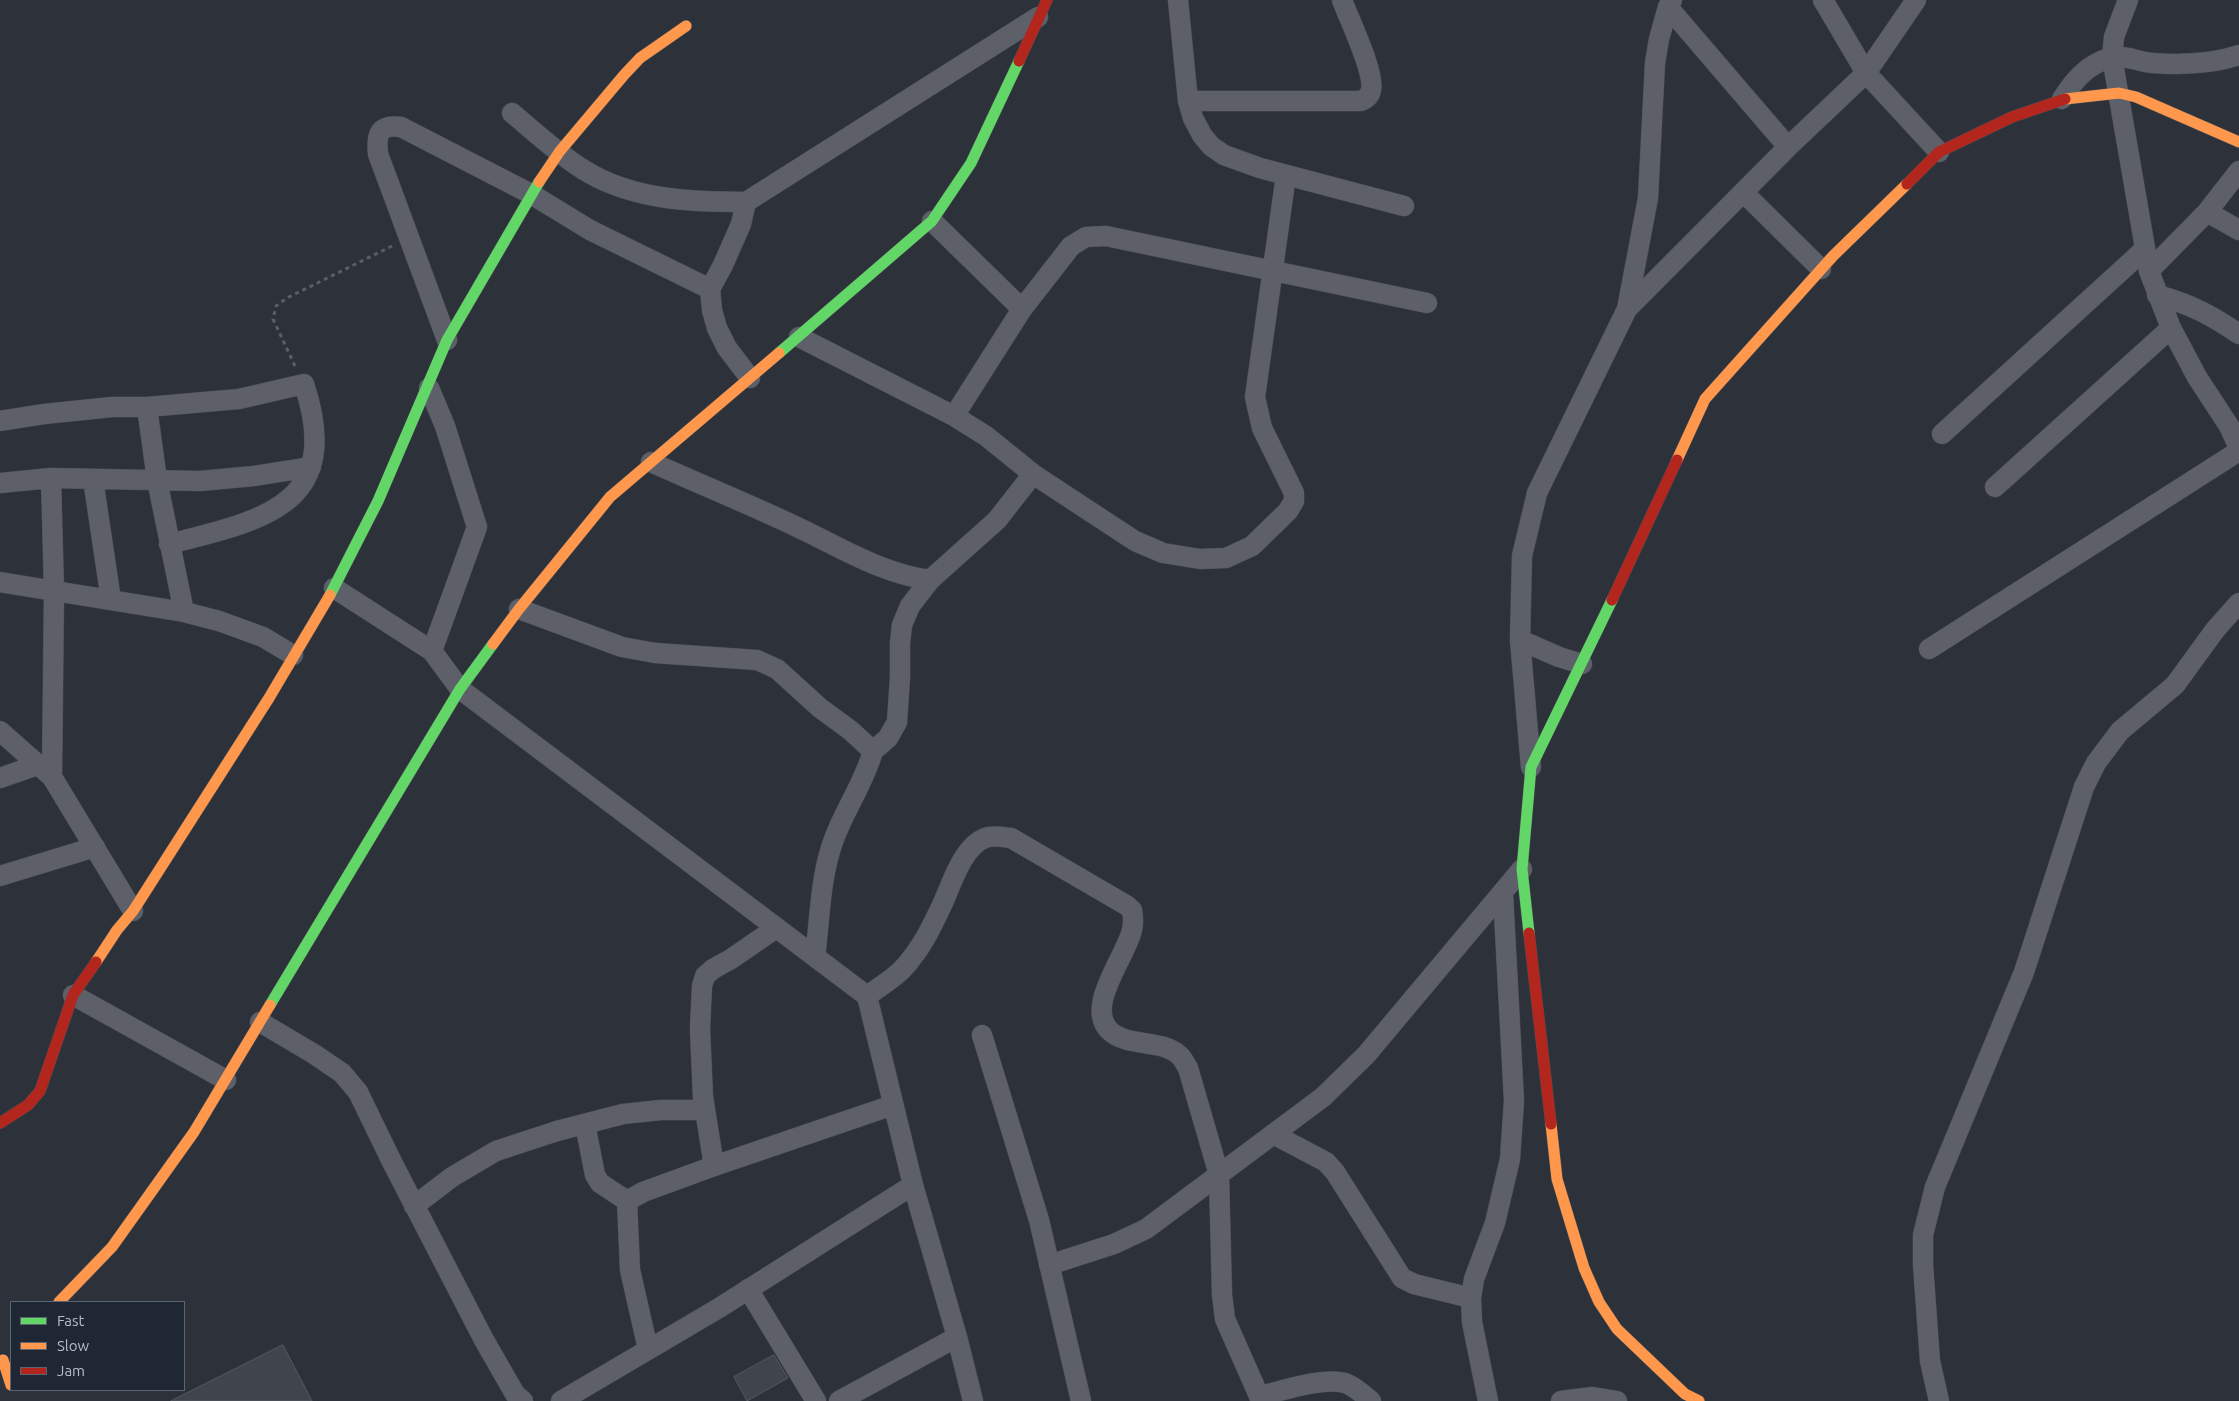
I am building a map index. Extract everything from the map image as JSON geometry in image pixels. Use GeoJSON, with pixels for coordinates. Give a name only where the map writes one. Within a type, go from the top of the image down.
{"type":"FeatureCollection","features":[{"type":"Feature","properties":{"kind":"street"},"geometry":{"type":"LineString","coordinates":[[1178,0],[1188,101],[1192,118],[1202,135],[1224,155],[1286,175],[1404,206]]}},
{"type":"Feature","properties":{"kind":"street"},"geometry":{"type":"LineString","coordinates":[[1188,101],[1366,99],[1370,94],[1371,83],[1358,36],[1342,0]]}},
{"type":"Feature","properties":{"kind":"street"},"geometry":{"type":"LineString","coordinates":[[1823,0],[1866,73],[1939,152]]}},
{"type":"Feature","properties":{"kind":"street"},"geometry":{"type":"LineString","coordinates":[[1627,309],[1788,147],[1866,73],[1916,0]]}},
{"type":"Feature","properties":{"kind":"street"},"geometry":{"type":"LineString","coordinates":[[1929,649],[2239,450],[2229,426],[2197,377],[2171,328],[2149,270],[2112,57],[2114,37],[2128,0]]}},
{"type":"Feature","properties":{"kind":"street"},"geometry":{"type":"LineString","coordinates":[[1670,4],[1788,147]]}},
{"type":"Feature","properties":{"kind":"street"},"geometry":{"type":"LineString","coordinates":[[1670,4],[1659,39],[1655,63],[1648,198],[1627,309],[1537,493],[1522,556],[1520,640],[1531,766],[1522,869],[1557,1179],[1584,1268],[1599,1302],[1617,1329],[1688,1399]]}},
{"type":"Feature","properties":{"kind":"street"},"geometry":{"type":"LineString","coordinates":[[512,114],[584,170],[613,184],[661,197],[704,202],[746,202],[1043,9]]}},
{"type":"Feature","properties":{"kind":"street"},"geometry":{"type":"LineString","coordinates":[[60,1301],[112,1247],[194,1132],[460,689],[519,609],[610,497],[932,222],[971,163],[1043,9]]}},
{"type":"Feature","properties":{"kind":"street"},"geometry":{"type":"LineString","coordinates":[[0,1123],[28,1105],[40,1091],[73,995],[112,937],[133,911],[269,698],[334,588],[378,501],[448,340],[531,194],[560,151],[640,58],[668,36],[686,26]]}},
{"type":"Feature","properties":{"kind":"street"},"geometry":{"type":"LineString","coordinates":[[2062,99],[2076,78],[2085,70],[2112,57],[2150,63],[2179,63],[2207,62],[2239,55]]}},
{"type":"Feature","properties":{"kind":"street"},"geometry":{"type":"LineString","coordinates":[[1531,766],[1582,664],[1705,399],[1821,269],[1939,152],[2012,117],[2062,99],[2119,93],[2136,97],[2239,142]]}},
{"type":"Feature","properties":{"kind":"street"},"geometry":{"type":"LineString","coordinates":[[448,340],[408,238],[378,154],[377,138],[380,132],[390,126],[401,127],[531,194],[590,230],[710,289]]}},
{"type":"Feature","properties":{"kind":"street"},"geometry":{"type":"LineString","coordinates":[[2149,270],[2207,212],[2239,171]]}},
{"type":"Feature","properties":{"kind":"street"},"geometry":{"type":"LineString","coordinates":[[799,337],[954,416],[986,436],[1033,474],[1135,541],[1163,553],[1200,559],[1226,558],[1252,546],[1288,512],[1294,501],[1294,493],[1262,428],[1255,397],[1286,175]]}},
{"type":"Feature","properties":{"kind":"street"},"geometry":{"type":"LineString","coordinates":[[1743,192],[1821,269]]}},
{"type":"Feature","properties":{"kind":"street"},"geometry":{"type":"LineString","coordinates":[[746,202],[741,224],[710,289],[712,310],[717,328],[726,348],[750,378]]}},
{"type":"Feature","properties":{"kind":"street"},"geometry":{"type":"LineString","coordinates":[[2207,212],[2239,230]]}},
{"type":"Feature","properties":{"kind":"street"},"geometry":{"type":"LineString","coordinates":[[932,222],[1022,309]]}},
{"type":"Feature","properties":{"kind":"street"},"geometry":{"type":"LineString","coordinates":[[954,416],[1022,309],[1071,246],[1086,237],[1106,236],[1427,303]]}},
{"type":"Feature","properties":{"kind":"street"},"geometry":{"type":"LineString","coordinates":[[1942,434],[2145,249]]}},
{"type":"Feature","properties":{"kind":"street"},"geometry":{"type":"LineString","coordinates":[[2157,295],[2183,302],[2208,313],[2239,334]]}},
{"type":"Feature","properties":{"kind":"street"},"geometry":{"type":"LineString","coordinates":[[1994,487],[2171,328]]}},
{"type":"Feature","properties":{"kind":"street"},"geometry":{"type":"LineString","coordinates":[[0,422],[44,414],[112,407],[147,407],[239,399],[304,384],[313,411],[315,436],[312,467],[298,491],[280,508],[228,529],[169,544]]}},
{"type":"Feature","properties":{"kind":"street"},"geometry":{"type":"LineString","coordinates":[[428,388],[445,426],[477,527],[432,651]]}},
{"type":"Feature","properties":{"kind":"street"},"geometry":{"type":"LineString","coordinates":[[147,407],[157,480],[184,612]]}},
{"type":"Feature","properties":{"kind":"street"},"geometry":{"type":"LineString","coordinates":[[651,462],[796,526],[877,566],[915,578],[930,580]]}},
{"type":"Feature","properties":{"kind":"street"},"geometry":{"type":"LineString","coordinates":[[0,483],[51,478],[209,480],[254,476],[312,467]]}},
{"type":"Feature","properties":{"kind":"street"},"geometry":{"type":"LineString","coordinates":[[815,957],[827,864],[834,839],[864,778],[873,751],[888,738],[897,722],[902,625],[910,606],[930,580],[997,520],[1033,474]]}},
{"type":"Feature","properties":{"kind":"street"},"geometry":{"type":"LineString","coordinates":[[51,478],[54,591],[52,777]]}},
{"type":"Feature","properties":{"kind":"street"},"geometry":{"type":"LineString","coordinates":[[93,479],[110,600]]}},
{"type":"Feature","properties":{"kind":"street"},"geometry":{"type":"LineString","coordinates":[[0,582],[184,612],[219,621],[263,637],[293,655]]}},
{"type":"Feature","properties":{"kind":"street"},"geometry":{"type":"LineString","coordinates":[[334,588],[432,651],[460,689],[867,996],[913,1185],[957,1337],[973,1401]]}},
{"type":"Feature","properties":{"kind":"street"},"geometry":{"type":"LineString","coordinates":[[1939,1401],[1930,1361],[1923,1265],[1923,1235],[1935,1187],[2024,972],[2084,787],[2096,762],[2120,731],[2175,685],[2210,636],[2239,603]]}},
{"type":"Feature","properties":{"kind":"street"},"geometry":{"type":"LineString","coordinates":[[519,609],[622,648],[654,653],[757,660],[777,669],[820,708],[850,730],[873,751]]}},
{"type":"Feature","properties":{"kind":"street"},"geometry":{"type":"LineString","coordinates":[[1520,640],[1558,657],[1582,664]]}},
{"type":"Feature","properties":{"kind":"street"},"geometry":{"type":"LineString","coordinates":[[0,731],[52,777],[133,911]]}},
{"type":"Feature","properties":{"kind":"street"},"geometry":{"type":"LineString","coordinates":[[0,778],[37,764]]}},
{"type":"Feature","properties":{"kind":"street"},"geometry":{"type":"LineString","coordinates":[[867,996],[894,977],[910,961],[924,941],[942,905],[953,876],[972,848],[984,839],[997,836],[1011,838],[1126,905],[1132,910],[1132,930],[1102,999],[1101,1015],[1106,1028],[1116,1036],[1167,1048],[1180,1055],[1192,1079],[1219,1175],[1222,1294],[1225,1319],[1260,1398],[1321,1382],[1345,1383],[1371,1401]]}},
{"type":"Feature","properties":{"kind":"street"},"geometry":{"type":"LineString","coordinates":[[0,876],[95,847]]}},
{"type":"Feature","properties":{"kind":"street"},"geometry":{"type":"LineString","coordinates":[[1049,1265],[1114,1244],[1146,1229],[1323,1097],[1366,1055],[1522,869]]}},
{"type":"Feature","properties":{"kind":"street"},"geometry":{"type":"LineString","coordinates":[[1488,1401],[1472,1322],[1471,1298],[1474,1279],[1495,1223],[1510,1159],[1514,1101],[1503,893]]}},
{"type":"Feature","properties":{"kind":"street"},"geometry":{"type":"LineString","coordinates":[[714,1166],[705,1110],[700,1029],[702,986],[705,976],[712,969],[732,959],[776,928]]}},
{"type":"Feature","properties":{"kind":"street"},"geometry":{"type":"LineString","coordinates":[[73,995],[226,1080]]}},
{"type":"Feature","properties":{"kind":"street"},"geometry":{"type":"LineString","coordinates":[[260,1022],[342,1073],[358,1092],[414,1206],[484,1340],[514,1394],[523,1401]]}},
{"type":"Feature","properties":{"kind":"street"},"geometry":{"type":"LineString","coordinates":[[982,1035],[1038,1220],[1081,1401]]}},
{"type":"Feature","properties":{"kind":"street"},"geometry":{"type":"LineString","coordinates":[[627,1201],[643,1192],[714,1166],[893,1105]]}},
{"type":"Feature","properties":{"kind":"street"},"geometry":{"type":"LineString","coordinates":[[414,1206],[452,1177],[496,1151],[623,1114],[661,1110],[705,1110]]}},
{"type":"Feature","properties":{"kind":"street"},"geometry":{"type":"LineString","coordinates":[[585,1124],[595,1175],[600,1183],[627,1201]]}},
{"type":"Feature","properties":{"kind":"street"},"geometry":{"type":"LineString","coordinates":[[1273,1134],[1326,1162],[1335,1172],[1402,1278],[1414,1284],[1471,1298]]}},
{"type":"Feature","properties":{"kind":"street"},"geometry":{"type":"LineString","coordinates":[[570,1399],[913,1185]]}},
{"type":"Feature","properties":{"kind":"street"},"geometry":{"type":"LineString","coordinates":[[627,1201],[630,1270],[648,1349]]}},
{"type":"Feature","properties":{"kind":"street"},"geometry":{"type":"LineString","coordinates":[[748,1289],[816,1401]]}},
{"type":"Feature","properties":{"kind":"street"},"geometry":{"type":"LineString","coordinates":[[839,1401],[957,1337]]}},
{"type":"Feature","properties":{"kind":"street"},"geometry":{"type":"LineString","coordinates":[[3,1357],[10,1380]]}},
{"type":"Feature","properties":{"kind":"street"},"geometry":{"type":"LineString","coordinates":[[1560,1401],[1593,1397],[1617,1401]]}},
{"type":"Feature","properties":{"kind":"path"},"geometry":{"type":"LineString","coordinates":[[304,384],[273,319],[276,306],[288,298],[408,238]]}},
{"type":"Feature","properties":{"kind":"building"},"geometry":{"type":"Polygon","coordinates":[[[283,1345],[312,1401],[171,1401],[283,1345]]]}},
{"type":"Feature","properties":{"kind":"building"},"geometry":{"type":"Polygon","coordinates":[[[774,1355],[788,1378],[747,1401],[734,1377],[774,1355]]]}},
{"type":"Feature","properties":{"kind":"traffic: fast"},"geometry":{"type":"LineString","coordinates":[[779,353],[932,221],[971,163],[1019,61]]}},
{"type":"Feature","properties":{"kind":"traffic: fast"},"geometry":{"type":"LineString","coordinates":[[330,595],[378,501],[447,340],[539,182]]}},
{"type":"Feature","properties":{"kind":"traffic: fast"},"geometry":{"type":"LineString","coordinates":[[1529,933],[1522,869],[1531,767],[1612,600]]}},
{"type":"Feature","properties":{"kind":"traffic: fast"},"geometry":{"type":"LineString","coordinates":[[270,1005],[460,689],[493,644]]}},
{"type":"Feature","properties":{"kind":"traffic: slow"},"geometry":{"type":"LineString","coordinates":[[539,182],[560,151],[640,58],[686,26]]}},
{"type":"Feature","properties":{"kind":"traffic: slow"},"geometry":{"type":"LineString","coordinates":[[2065,99],[2119,93],[2136,97],[2239,142]]}},
{"type":"Feature","properties":{"kind":"traffic: slow"},"geometry":{"type":"LineString","coordinates":[[1677,460],[1705,399],[1833,256],[1907,184]]}},
{"type":"Feature","properties":{"kind":"traffic: slow"},"geometry":{"type":"LineString","coordinates":[[493,644],[610,497],[779,353]]}},
{"type":"Feature","properties":{"kind":"traffic: slow"},"geometry":{"type":"LineString","coordinates":[[96,962],[117,930],[133,911],[269,698],[330,595]]}},
{"type":"Feature","properties":{"kind":"traffic: slow"},"geometry":{"type":"LineString","coordinates":[[60,1301],[112,1247],[194,1132],[270,1005]]}},
{"type":"Feature","properties":{"kind":"traffic: slow"},"geometry":{"type":"LineString","coordinates":[[1551,1124],[1557,1179],[1584,1268],[1599,1302],[1617,1329],[1685,1394],[1699,1401]]}},
{"type":"Feature","properties":{"kind":"traffic: slow"},"geometry":{"type":"LineString","coordinates":[[3,1360],[10,1382]]}},
{"type":"Feature","properties":{"kind":"traffic: jam"},"geometry":{"type":"LineString","coordinates":[[1019,61],[1047,0]]}},
{"type":"Feature","properties":{"kind":"traffic: jam"},"geometry":{"type":"LineString","coordinates":[[1907,184],[1939,152],[2012,117],[2065,99]]}},
{"type":"Feature","properties":{"kind":"traffic: jam"},"geometry":{"type":"LineString","coordinates":[[1612,600],[1677,460]]}},
{"type":"Feature","properties":{"kind":"traffic: jam"},"geometry":{"type":"LineString","coordinates":[[1529,933],[1551,1124]]}},
{"type":"Feature","properties":{"kind":"traffic: jam"},"geometry":{"type":"LineString","coordinates":[[0,1123],[28,1105],[40,1091],[73,995],[96,962]]}}]}
